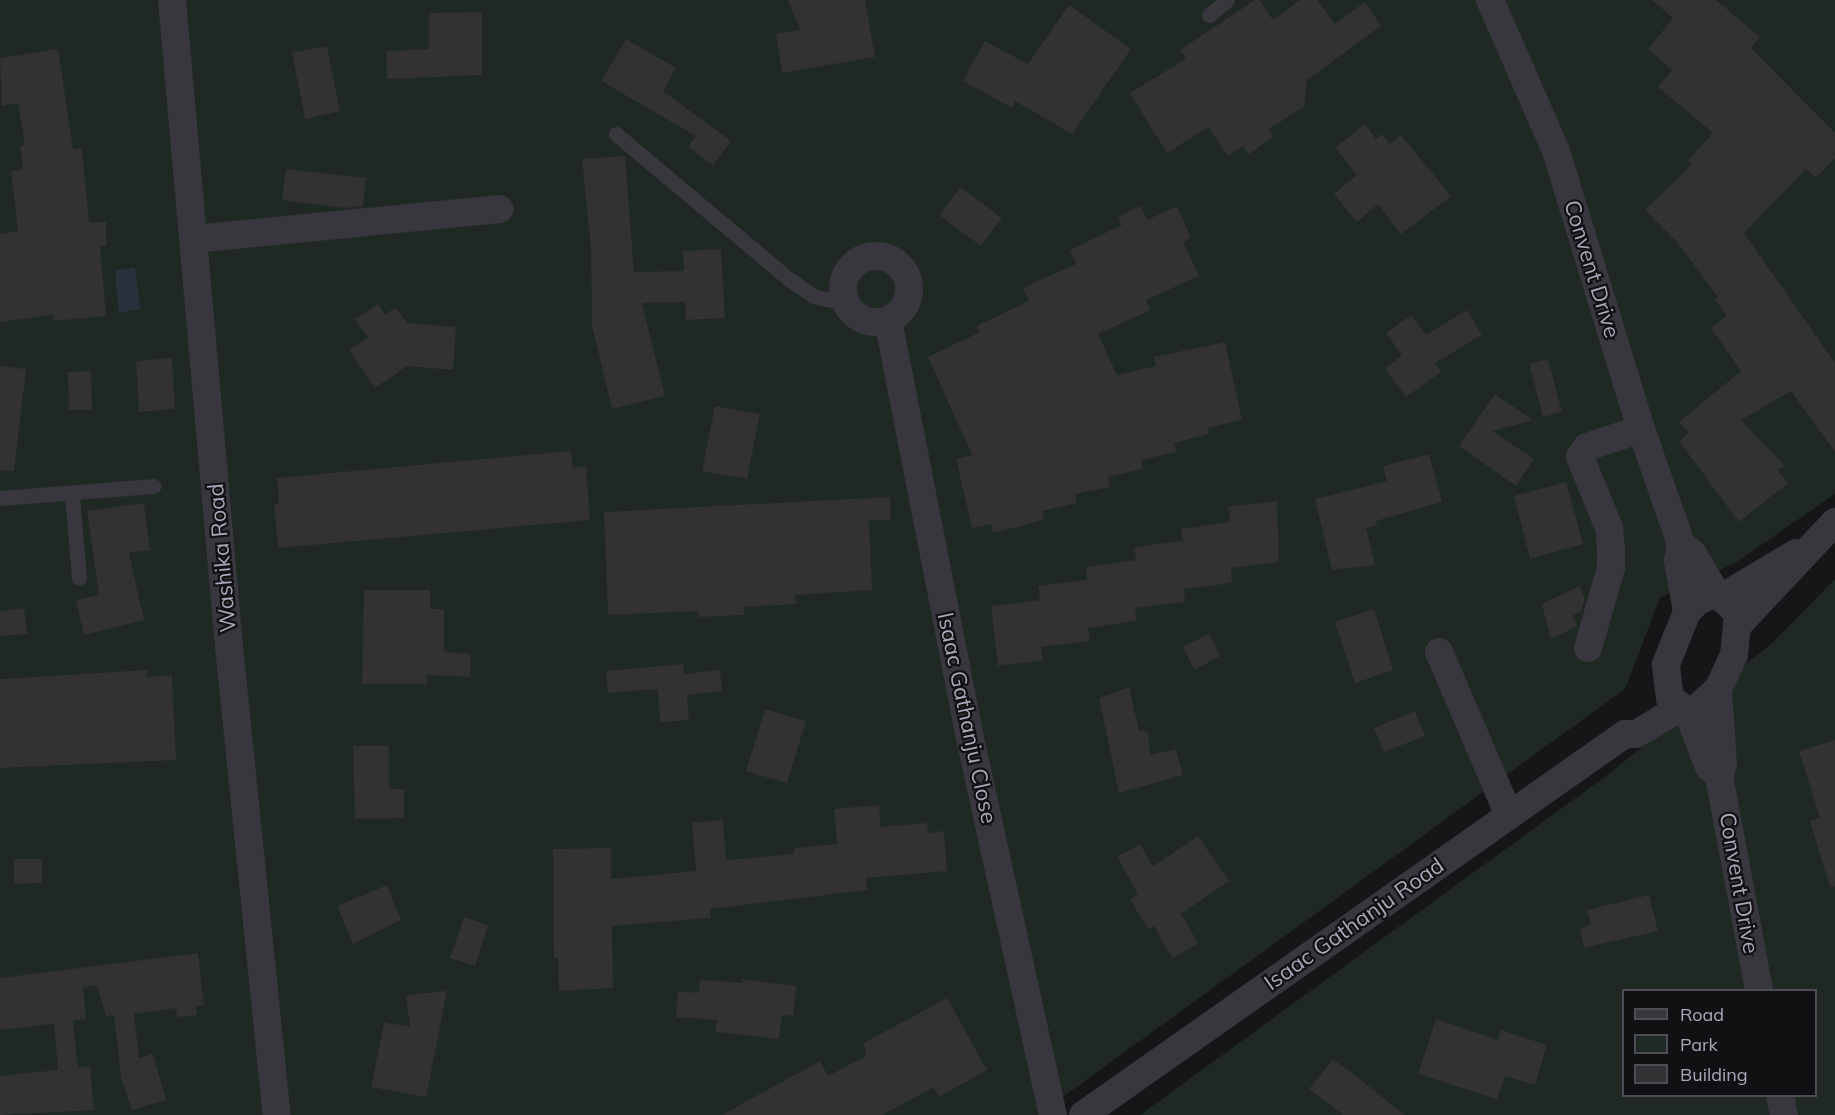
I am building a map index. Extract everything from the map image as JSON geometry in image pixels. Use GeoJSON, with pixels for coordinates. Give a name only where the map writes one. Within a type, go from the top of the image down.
{"type":"FeatureCollection","features":[{"type":"Feature","properties":{"kind":"street","name":"Washika Road"},"geometry":{"type":"LineString","coordinates":[[172,0],[229,646],[277,1115]]}},
{"type":"Feature","properties":{"kind":"street","name":"Convent Drive"},"geometry":{"type":"LineString","coordinates":[[1490,0],[1556,151],[1641,429],[1681,544],[1678,561],[1687,612]]}},
{"type":"Feature","properties":{"kind":"street"},"geometry":{"type":"LineString","coordinates":[[194,239],[500,209]]}},
{"type":"Feature","properties":{"kind":"street"},"geometry":{"type":"LineString","coordinates":[[876,255],[892,260],[902,268],[909,294],[904,307],[888,320],[871,322],[856,316],[846,303],[843,287],[848,271],[860,260],[876,255]]}},
{"type":"Feature","properties":{"kind":"street","name":"Isaac Gathanju Close"},"geometry":{"type":"LineString","coordinates":[[888,320],[968,729],[1053,1115]]}},
{"type":"Feature","properties":{"kind":"street"},"geometry":{"type":"LineString","coordinates":[[1588,648],[1611,568],[1611,549],[1609,528],[1581,457],[1587,447],[1641,429]]}},
{"type":"Feature","properties":{"kind":"street"},"geometry":{"type":"LineString","coordinates":[[1802,554],[1792,553],[1720,595],[1698,601],[1687,612],[1666,664],[1678,702],[1709,767],[1719,776],[1723,764],[1718,689],[1734,655],[1740,623],[1798,565],[1802,554],[1835,522]]}},
{"type":"Feature","properties":{"kind":"street","name":"Convent Drive"},"geometry":{"type":"LineString","coordinates":[[1681,544],[1693,554],[1720,595],[1738,613],[1740,623]]}},
{"type":"Feature","properties":{"kind":"street"},"geometry":{"type":"LineString","coordinates":[[1439,652],[1509,815]]}},
{"type":"Feature","properties":{"kind":"street","name":"Isaac Gathanju Road"},"geometry":{"type":"LineString","coordinates":[[1083,1115],[1625,734],[1636,734],[1678,702],[1696,709],[1718,689]]}},
{"type":"Feature","properties":{"kind":"street","name":"Convent Drive"},"geometry":{"type":"LineString","coordinates":[[1719,776],[1759,989]]}},
{"type":"Feature","properties":{"kind":"street"},"geometry":{"type":"LineString","coordinates":[[1780,1097],[1784,1115]]}},
{"type":"Feature","properties":{"kind":"lane"},"geometry":{"type":"LineString","coordinates":[[1209,15],[1227,0]]}},
{"type":"Feature","properties":{"kind":"lane"},"geometry":{"type":"LineString","coordinates":[[616,134],[789,279],[813,296],[846,303]]}},
{"type":"Feature","properties":{"kind":"lane"},"geometry":{"type":"LineString","coordinates":[[0,498],[72,495],[154,486]]}},
{"type":"Feature","properties":{"kind":"lane"},"geometry":{"type":"LineString","coordinates":[[72,495],[79,578]]}},
{"type":"Feature","properties":{"kind":"green space"},"geometry":{"type":"Polygon","coordinates":[[[0,0],[1835,0],[1835,494],[1735,563],[1660,598],[1625,689],[1038,1115],[0,1115],[0,0]]]}},
{"type":"Feature","properties":{"kind":"green space"},"geometry":{"type":"Polygon","coordinates":[[[1835,579],[1835,1115],[1140,1115],[1606,776],[1772,643],[1835,579]]]}},
{"type":"Feature","properties":{"kind":"water"},"geometry":{"type":"Polygon","coordinates":[[[135,268],[140,309],[119,313],[115,270],[135,268]]]}},
{"type":"Feature","properties":{"kind":"building"},"geometry":{"type":"Polygon","coordinates":[[[788,0],[865,0],[875,57],[782,73],[776,34],[800,30],[788,0]]]}},
{"type":"Feature","properties":{"kind":"building"},"geometry":{"type":"Polygon","coordinates":[[[1255,0],[1259,0],[1273,20],[1300,0],[1317,0],[1335,24],[1365,2],[1381,26],[1307,80],[1304,107],[1269,129],[1273,137],[1249,154],[1243,146],[1228,156],[1208,127],[1167,153],[1130,93],[1186,59],[1180,50],[1255,0]]]}},
{"type":"Feature","properties":{"kind":"building"},"geometry":{"type":"Polygon","coordinates":[[[1652,0],[1716,0],[1760,37],[1751,48],[1835,133],[1835,158],[1816,178],[1806,169],[1744,233],[1835,363],[1835,452],[1791,391],[1741,420],[1785,466],[1777,470],[1788,483],[1739,522],[1679,441],[1689,433],[1679,422],[1741,371],[1711,328],[1727,316],[1715,299],[1718,297],[1678,243],[1645,210],[1692,164],[1688,160],[1713,133],[1658,87],[1672,70],[1648,49],[1673,18],[1652,0]]]}},
{"type":"Feature","properties":{"kind":"building"},"geometry":{"type":"Polygon","coordinates":[[[1069,5],[1131,49],[1072,134],[1015,101],[1012,108],[963,81],[985,41],[1028,64],[1069,5]]]}},
{"type":"Feature","properties":{"kind":"building"},"geometry":{"type":"Polygon","coordinates":[[[482,12],[482,75],[387,79],[386,51],[429,49],[429,13],[482,12]]]}},
{"type":"Feature","properties":{"kind":"building"},"geometry":{"type":"Polygon","coordinates":[[[626,39],[676,68],[663,91],[731,141],[713,165],[688,147],[696,136],[601,81],[626,39]]]}},
{"type":"Feature","properties":{"kind":"building"},"geometry":{"type":"Polygon","coordinates":[[[327,46],[340,111],[305,119],[292,53],[327,46]]]}},
{"type":"Feature","properties":{"kind":"building"},"geometry":{"type":"Polygon","coordinates":[[[58,49],[73,149],[82,148],[89,222],[106,222],[106,246],[100,246],[106,316],[53,321],[53,315],[0,322],[0,234],[18,231],[11,171],[23,170],[20,146],[25,145],[18,103],[2,106],[0,58],[58,49]]]}},
{"type":"Feature","properties":{"kind":"building"},"geometry":{"type":"Polygon","coordinates":[[[1365,124],[1376,139],[1382,134],[1390,144],[1401,135],[1451,196],[1401,234],[1378,204],[1357,222],[1334,194],[1357,175],[1335,148],[1365,124]]]}},
{"type":"Feature","properties":{"kind":"building"},"geometry":{"type":"Polygon","coordinates":[[[625,156],[634,272],[684,271],[683,251],[721,249],[725,318],[686,320],[685,302],[642,303],[665,396],[612,409],[592,326],[591,247],[582,159],[625,156]]]}},
{"type":"Feature","properties":{"kind":"building"},"geometry":{"type":"Polygon","coordinates":[[[286,169],[366,178],[363,206],[344,208],[282,200],[286,169]]]}},
{"type":"Feature","properties":{"kind":"building"},"geometry":{"type":"Polygon","coordinates":[[[961,187],[1002,218],[981,246],[939,215],[961,187]]]}},
{"type":"Feature","properties":{"kind":"building"},"geometry":{"type":"Polygon","coordinates":[[[1140,206],[1147,220],[1177,206],[1191,238],[1183,242],[1199,276],[1146,300],[1151,310],[1098,334],[1117,375],[1156,366],[1154,357],[1225,342],[1242,420],[1208,428],[1209,434],[1174,443],[1176,452],[1141,460],[1143,469],[1108,477],[1111,487],[1075,494],[1077,503],[1042,511],[1044,520],[993,533],[991,524],[972,528],[956,459],[972,455],[928,357],[980,332],[977,326],[1029,301],[1023,288],[1076,264],[1070,250],[1122,225],[1118,217],[1140,206]]]}},
{"type":"Feature","properties":{"kind":"building"},"geometry":{"type":"Polygon","coordinates":[[[378,304],[385,315],[396,307],[407,323],[456,327],[453,370],[407,366],[375,388],[349,350],[368,337],[355,319],[378,304]]]}},
{"type":"Feature","properties":{"kind":"building"},"geometry":{"type":"Polygon","coordinates":[[[1467,310],[1482,335],[1435,363],[1441,372],[1406,397],[1385,369],[1402,355],[1386,333],[1411,315],[1426,335],[1467,310]]]}},
{"type":"Feature","properties":{"kind":"building"},"geometry":{"type":"Polygon","coordinates":[[[172,358],[175,409],[139,412],[136,361],[172,358]]]}},
{"type":"Feature","properties":{"kind":"building"},"geometry":{"type":"Polygon","coordinates":[[[1548,359],[1562,412],[1543,417],[1529,364],[1548,359]]]}},
{"type":"Feature","properties":{"kind":"building"},"geometry":{"type":"Polygon","coordinates":[[[0,366],[26,369],[14,471],[0,470],[0,366]]]}},
{"type":"Feature","properties":{"kind":"building"},"geometry":{"type":"Polygon","coordinates":[[[91,371],[92,410],[69,410],[68,372],[91,371]]]}},
{"type":"Feature","properties":{"kind":"building"},"geometry":{"type":"Polygon","coordinates":[[[1495,394],[1533,420],[1492,431],[1534,459],[1516,486],[1459,446],[1495,394]]]}},
{"type":"Feature","properties":{"kind":"building"},"geometry":{"type":"Polygon","coordinates":[[[715,406],[760,414],[747,479],[702,471],[715,406]]]}},
{"type":"Feature","properties":{"kind":"building"},"geometry":{"type":"Polygon","coordinates":[[[571,451],[573,468],[586,466],[590,520],[278,548],[274,504],[279,504],[277,478],[571,451]]]}},
{"type":"Feature","properties":{"kind":"building"},"geometry":{"type":"Polygon","coordinates":[[[1429,454],[1442,502],[1376,521],[1377,525],[1366,528],[1375,565],[1332,570],[1315,499],[1387,481],[1383,466],[1429,454]]]}},
{"type":"Feature","properties":{"kind":"building"},"geometry":{"type":"Polygon","coordinates":[[[1566,482],[1583,544],[1530,559],[1514,496],[1566,482]]]}},
{"type":"Feature","properties":{"kind":"building"},"geometry":{"type":"Polygon","coordinates":[[[890,497],[891,520],[869,520],[872,590],[795,595],[796,604],[744,607],[744,615],[699,617],[699,611],[608,615],[604,512],[890,497]]]}},
{"type":"Feature","properties":{"kind":"building"},"geometry":{"type":"Polygon","coordinates":[[[1277,501],[1279,562],[1231,568],[1232,583],[1184,589],[1185,602],[1135,608],[1137,621],[1088,628],[1090,641],[1041,647],[1043,660],[998,666],[991,606],[1040,600],[1038,586],[1087,580],[1086,567],[1136,560],[1134,547],[1183,541],[1181,529],[1230,522],[1228,507],[1277,501]]]}},
{"type":"Feature","properties":{"kind":"building"},"geometry":{"type":"Polygon","coordinates":[[[144,503],[150,550],[129,553],[144,620],[84,635],[76,600],[99,595],[87,511],[144,503]]]}},
{"type":"Feature","properties":{"kind":"building"},"geometry":{"type":"Polygon","coordinates":[[[1579,586],[1585,598],[1581,611],[1573,615],[1577,626],[1551,639],[1542,604],[1579,586]]]}},
{"type":"Feature","properties":{"kind":"building"},"geometry":{"type":"Polygon","coordinates":[[[364,590],[430,590],[430,609],[444,609],[444,652],[471,654],[470,677],[427,675],[427,684],[362,684],[364,590]]]}},
{"type":"Feature","properties":{"kind":"building"},"geometry":{"type":"Polygon","coordinates":[[[24,608],[27,634],[0,636],[0,611],[24,608]]]}},
{"type":"Feature","properties":{"kind":"building"},"geometry":{"type":"Polygon","coordinates":[[[1374,609],[1393,670],[1355,683],[1335,622],[1374,609]]]}},
{"type":"Feature","properties":{"kind":"building"},"geometry":{"type":"Polygon","coordinates":[[[1209,634],[1220,656],[1194,670],[1183,647],[1209,634]]]}},
{"type":"Feature","properties":{"kind":"building"},"geometry":{"type":"Polygon","coordinates":[[[683,664],[684,674],[720,670],[722,691],[687,695],[689,720],[660,722],[658,689],[608,693],[606,671],[683,664]]]}},
{"type":"Feature","properties":{"kind":"building"},"geometry":{"type":"Polygon","coordinates":[[[147,670],[147,677],[172,675],[176,760],[0,768],[0,679],[147,670]]]}},
{"type":"Feature","properties":{"kind":"building"},"geometry":{"type":"Polygon","coordinates":[[[1129,687],[1139,731],[1148,732],[1150,755],[1176,749],[1183,775],[1119,793],[1099,698],[1129,687]]]}},
{"type":"Feature","properties":{"kind":"building"},"geometry":{"type":"Polygon","coordinates":[[[765,709],[806,721],[787,783],[746,771],[765,709]]]}},
{"type":"Feature","properties":{"kind":"building"},"geometry":{"type":"Polygon","coordinates":[[[1415,711],[1425,736],[1384,752],[1374,728],[1415,711]]]}},
{"type":"Feature","properties":{"kind":"building"},"geometry":{"type":"Polygon","coordinates":[[[1835,740],[1835,886],[1830,887],[1810,821],[1820,818],[1799,751],[1835,740]]]}},
{"type":"Feature","properties":{"kind":"building"},"geometry":{"type":"Polygon","coordinates":[[[353,746],[389,746],[389,789],[404,789],[404,818],[355,819],[353,746]]]}},
{"type":"Feature","properties":{"kind":"building"},"geometry":{"type":"Polygon","coordinates":[[[879,805],[881,827],[927,823],[928,833],[944,831],[947,871],[866,878],[867,890],[710,909],[711,918],[612,926],[613,988],[559,991],[558,958],[554,958],[553,849],[611,848],[611,879],[696,871],[692,823],[723,820],[726,860],[794,854],[794,848],[837,844],[834,809],[879,805]]]}},
{"type":"Feature","properties":{"kind":"building"},"geometry":{"type":"Polygon","coordinates":[[[1198,836],[1229,881],[1181,914],[1198,943],[1173,959],[1154,926],[1149,930],[1130,900],[1138,894],[1117,857],[1140,844],[1153,866],[1198,836]]]}},
{"type":"Feature","properties":{"kind":"building"},"geometry":{"type":"Polygon","coordinates":[[[14,859],[42,859],[42,883],[14,884],[14,859]]]}},
{"type":"Feature","properties":{"kind":"building"},"geometry":{"type":"Polygon","coordinates":[[[387,885],[401,920],[353,944],[337,906],[387,885]]]}},
{"type":"Feature","properties":{"kind":"building"},"geometry":{"type":"Polygon","coordinates":[[[1649,895],[1658,931],[1584,948],[1580,928],[1591,925],[1587,910],[1649,895]]]}},
{"type":"Feature","properties":{"kind":"building"},"geometry":{"type":"Polygon","coordinates":[[[464,917],[488,925],[475,966],[450,958],[464,917]]]}},
{"type":"Feature","properties":{"kind":"building"},"geometry":{"type":"Polygon","coordinates":[[[198,953],[204,1005],[196,1006],[197,1015],[177,1017],[176,1008],[134,1014],[139,1058],[153,1054],[166,1100],[132,1110],[121,1078],[114,1015],[106,1016],[97,985],[83,988],[86,1019],[73,1021],[78,1068],[90,1066],[94,1110],[0,1115],[0,1076],[58,1070],[54,1024],[0,1030],[0,978],[198,953]]]}},
{"type":"Feature","properties":{"kind":"building"},"geometry":{"type":"Polygon","coordinates":[[[742,979],[796,986],[793,1016],[782,1015],[779,1039],[715,1032],[717,1020],[676,1017],[678,991],[699,993],[700,980],[742,983],[742,979]]]}},
{"type":"Feature","properties":{"kind":"building"},"geometry":{"type":"Polygon","coordinates":[[[447,991],[426,1097],[371,1087],[384,1022],[410,1027],[406,995],[447,991]]]}},
{"type":"Feature","properties":{"kind":"building"},"geometry":{"type":"Polygon","coordinates":[[[947,998],[987,1070],[939,1097],[934,1087],[882,1115],[722,1115],[820,1061],[828,1076],[866,1056],[864,1043],[947,998]]]}},
{"type":"Feature","properties":{"kind":"building"},"geometry":{"type":"Polygon","coordinates":[[[1436,1019],[1498,1040],[1501,1030],[1547,1045],[1535,1085],[1505,1076],[1497,1099],[1418,1074],[1436,1019]]]}},
{"type":"Feature","properties":{"kind":"building"},"geometry":{"type":"Polygon","coordinates":[[[1333,1059],[1405,1115],[1343,1115],[1309,1089],[1333,1059]]]}}]}
